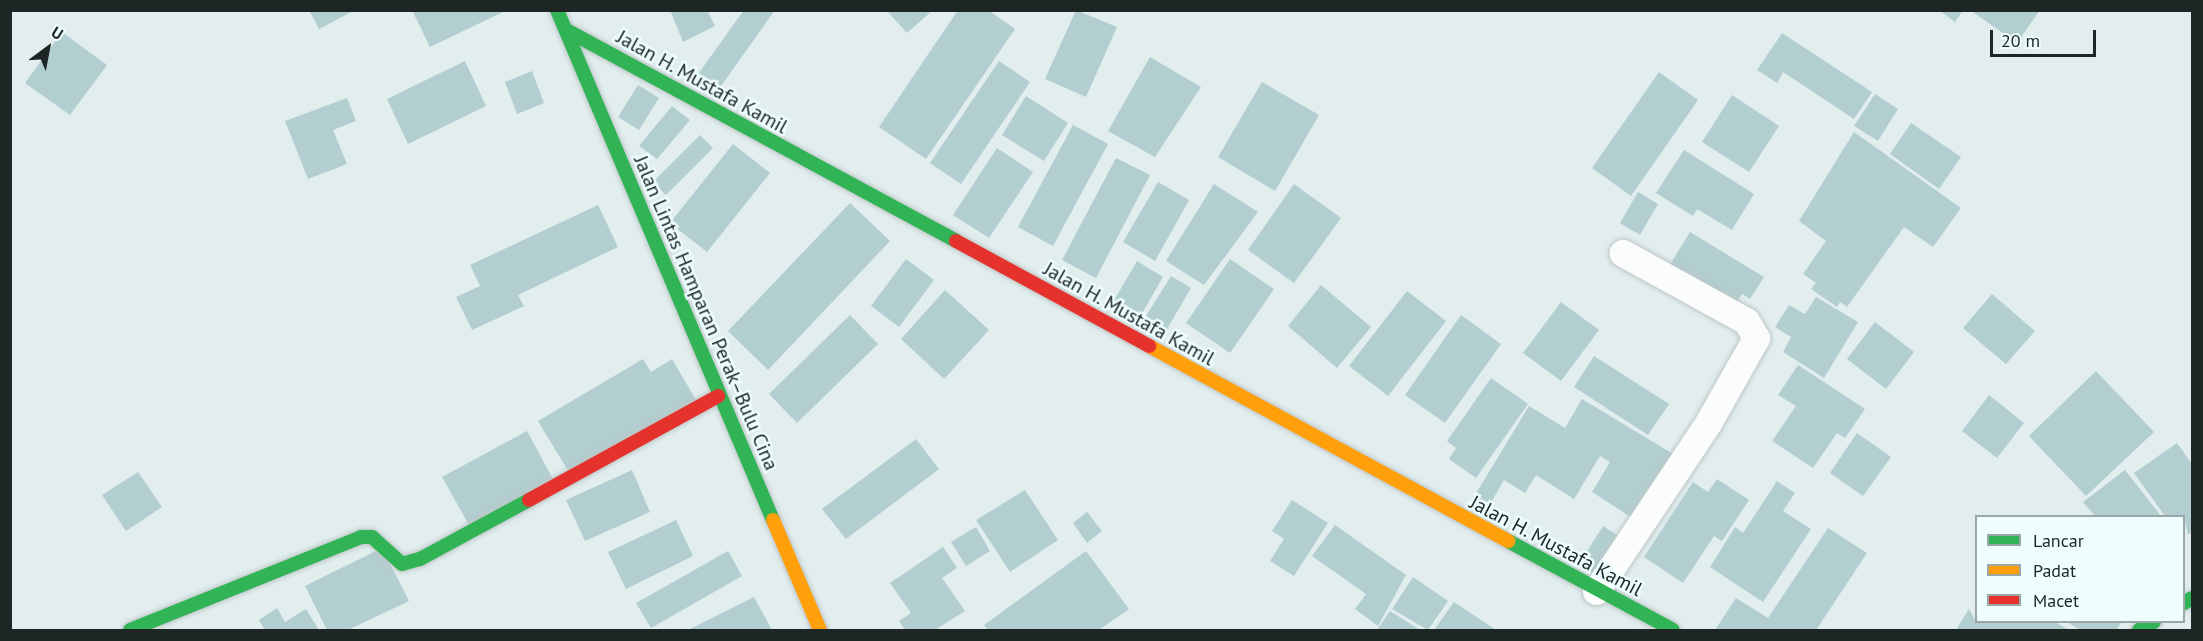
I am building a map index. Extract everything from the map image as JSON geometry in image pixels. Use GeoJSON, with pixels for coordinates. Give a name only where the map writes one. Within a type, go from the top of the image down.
{"type":"FeatureCollection","features":[{"type":"Feature","properties":{"kind":"street","name":"Jalan Lintas Hamparan Perak–Bulu Cina"},"geometry":{"type":"LineString","coordinates":[[557,10],[568,31],[718,396],[820,630]]}},
{"type":"Feature","properties":{"kind":"street","name":"Jalan H. Mustafa Kamil"},"geometry":{"type":"LineString","coordinates":[[568,31],[1596,591],[1673,630]]}},
{"type":"Feature","properties":{"kind":"street"},"geometry":{"type":"LineString","coordinates":[[1596,591],[1708,423],[1756,338],[1746,321],[1623,253]]}},
{"type":"Feature","properties":{"kind":"street"},"geometry":{"type":"LineString","coordinates":[[130,630],[361,537],[372,537],[402,564],[420,559],[718,396]]}},
{"type":"Feature","properties":{"kind":"building"},"geometry":{"type":"Polygon","coordinates":[[[309,10],[355,10],[319,29],[309,10]]]}},
{"type":"Feature","properties":{"kind":"building"},"geometry":{"type":"Polygon","coordinates":[[[412,10],[502,10],[503,12],[430,47],[412,10]]]}},
{"type":"Feature","properties":{"kind":"building"},"geometry":{"type":"Polygon","coordinates":[[[670,10],[707,10],[715,26],[683,42],[670,10]]]}},
{"type":"Feature","properties":{"kind":"building"},"geometry":{"type":"Polygon","coordinates":[[[744,10],[775,10],[714,96],[693,81],[744,10]]]}},
{"type":"Feature","properties":{"kind":"building"},"geometry":{"type":"Polygon","coordinates":[[[886,10],[933,10],[907,33],[886,10]]]}},
{"type":"Feature","properties":{"kind":"building"},"geometry":{"type":"Polygon","coordinates":[[[958,10],[988,10],[1015,29],[926,159],[879,127],[958,10]]]}},
{"type":"Feature","properties":{"kind":"building"},"geometry":{"type":"Polygon","coordinates":[[[1076,10],[1117,27],[1086,97],[1045,79],[1076,10]]]}},
{"type":"Feature","properties":{"kind":"building"},"geometry":{"type":"Polygon","coordinates":[[[1939,10],[1963,10],[1955,22],[1939,10]]]}},
{"type":"Feature","properties":{"kind":"building"},"geometry":{"type":"Polygon","coordinates":[[[1970,10],[2040,10],[2017,43],[1970,10]]]}},
{"type":"Feature","properties":{"kind":"building"},"geometry":{"type":"Polygon","coordinates":[[[62,32],[107,65],[70,115],[25,83],[62,32]]]}},
{"type":"Feature","properties":{"kind":"building"},"geometry":{"type":"Polygon","coordinates":[[[1782,33],[1872,92],[1854,119],[1783,72],[1777,83],[1757,70],[1782,33]]]}},
{"type":"Feature","properties":{"kind":"building"},"geometry":{"type":"Polygon","coordinates":[[[1150,57],[1201,87],[1155,157],[1108,131],[1150,57]]]}},
{"type":"Feature","properties":{"kind":"building"},"geometry":{"type":"Polygon","coordinates":[[[465,61],[486,106],[408,144],[387,99],[465,61]]]}},
{"type":"Feature","properties":{"kind":"building"},"geometry":{"type":"Polygon","coordinates":[[[999,61],[1030,82],[961,184],[930,163],[999,61]]]}},
{"type":"Feature","properties":{"kind":"building"},"geometry":{"type":"Polygon","coordinates":[[[532,71],[544,103],[517,114],[505,82],[532,71]]]}},
{"type":"Feature","properties":{"kind":"building"},"geometry":{"type":"Polygon","coordinates":[[[1659,72],[1698,100],[1631,196],[1592,168],[1659,72]]]}},
{"type":"Feature","properties":{"kind":"building"},"geometry":{"type":"Polygon","coordinates":[[[1262,82],[1319,115],[1275,191],[1218,157],[1262,82]]]}},
{"type":"Feature","properties":{"kind":"building"},"geometry":{"type":"Polygon","coordinates":[[[638,85],[659,98],[639,130],[618,117],[638,85]]]}},
{"type":"Feature","properties":{"kind":"building"},"geometry":{"type":"Polygon","coordinates":[[[1875,94],[1898,109],[1878,141],[1854,126],[1875,94]]]}},
{"type":"Feature","properties":{"kind":"building"},"geometry":{"type":"Polygon","coordinates":[[[1732,95],[1779,126],[1749,172],[1702,142],[1732,95]]]}},
{"type":"Feature","properties":{"kind":"building"},"geometry":{"type":"Polygon","coordinates":[[[1026,96],[1068,123],[1044,161],[1002,135],[1026,96]]]}},
{"type":"Feature","properties":{"kind":"building"},"geometry":{"type":"Polygon","coordinates":[[[347,98],[356,121],[333,130],[347,164],[308,179],[285,121],[347,98]]]}},
{"type":"Feature","properties":{"kind":"building"},"geometry":{"type":"Polygon","coordinates":[[[672,106],[690,120],[657,159],[639,146],[672,106]]]}},
{"type":"Feature","properties":{"kind":"building"},"geometry":{"type":"Polygon","coordinates":[[[1911,123],[1961,157],[1939,189],[1890,154],[1911,123]]]}},
{"type":"Feature","properties":{"kind":"building"},"geometry":{"type":"Polygon","coordinates":[[[1073,125],[1108,144],[1053,246],[1018,227],[1073,125]]]}},
{"type":"Feature","properties":{"kind":"building"},"geometry":{"type":"Polygon","coordinates":[[[1854,132],[1961,208],[1933,247],[1904,227],[1847,307],[1840,302],[1837,307],[1811,289],[1816,283],[1803,274],[1826,241],[1799,221],[1854,132]]]}},
{"type":"Feature","properties":{"kind":"building"},"geometry":{"type":"Polygon","coordinates":[[[700,135],[713,148],[666,195],[653,182],[700,135]]]}},
{"type":"Feature","properties":{"kind":"building"},"geometry":{"type":"Polygon","coordinates":[[[733,144],[770,173],[707,252],[670,223],[733,144]]]}},
{"type":"Feature","properties":{"kind":"building"},"geometry":{"type":"Polygon","coordinates":[[[997,148],[1033,172],[989,238],[953,215],[997,148]]]}},
{"type":"Feature","properties":{"kind":"building"},"geometry":{"type":"Polygon","coordinates":[[[1684,150],[1754,194],[1732,230],[1697,209],[1693,216],[1656,193],[1684,150]]]}},
{"type":"Feature","properties":{"kind":"building"},"geometry":{"type":"Polygon","coordinates":[[[1116,158],[1150,175],[1096,278],[1062,260],[1116,158]]]}},
{"type":"Feature","properties":{"kind":"building"},"geometry":{"type":"Polygon","coordinates":[[[1158,182],[1189,200],[1155,261],[1123,242],[1158,182]]]}},
{"type":"Feature","properties":{"kind":"building"},"geometry":{"type":"Polygon","coordinates":[[[1214,184],[1258,212],[1204,285],[1166,261],[1214,184]]]}},
{"type":"Feature","properties":{"kind":"building"},"geometry":{"type":"Polygon","coordinates":[[[1294,184],[1341,218],[1294,283],[1248,250],[1294,184]]]}},
{"type":"Feature","properties":{"kind":"building"},"geometry":{"type":"Polygon","coordinates":[[[1638,192],[1658,204],[1640,235],[1620,223],[1638,192]]]}},
{"type":"Feature","properties":{"kind":"building"},"geometry":{"type":"Polygon","coordinates":[[[850,203],[890,241],[768,370],[728,331],[850,203]]]}},
{"type":"Feature","properties":{"kind":"building"},"geometry":{"type":"Polygon","coordinates":[[[598,205],[618,247],[518,295],[524,306],[472,330],[456,297],[480,286],[470,265],[598,205]]]}},
{"type":"Feature","properties":{"kind":"building"},"geometry":{"type":"Polygon","coordinates":[[[1690,232],[1764,277],[1750,299],[1742,294],[1733,307],[1668,268],[1690,232]]]}},
{"type":"Feature","properties":{"kind":"building"},"geometry":{"type":"Polygon","coordinates":[[[906,259],[934,280],[899,327],[871,306],[906,259]]]}},
{"type":"Feature","properties":{"kind":"building"},"geometry":{"type":"Polygon","coordinates":[[[1230,259],[1274,289],[1230,353],[1186,323],[1230,259]]]}},
{"type":"Feature","properties":{"kind":"building"},"geometry":{"type":"Polygon","coordinates":[[[1137,261],[1163,277],[1140,317],[1113,302],[1137,261]]]}},
{"type":"Feature","properties":{"kind":"building"},"geometry":{"type":"Polygon","coordinates":[[[1171,276],[1191,288],[1167,329],[1146,316],[1171,276]]]}},
{"type":"Feature","properties":{"kind":"building"},"geometry":{"type":"Polygon","coordinates":[[[1321,285],[1371,327],[1337,368],[1288,326],[1321,285]]]}},
{"type":"Feature","properties":{"kind":"building"},"geometry":{"type":"Polygon","coordinates":[[[945,290],[989,330],[944,379],[901,339],[945,290]]]}},
{"type":"Feature","properties":{"kind":"building"},"geometry":{"type":"Polygon","coordinates":[[[1407,291],[1446,321],[1388,396],[1349,366],[1407,291]]]}},
{"type":"Feature","properties":{"kind":"building"},"geometry":{"type":"Polygon","coordinates":[[[1992,294],[2035,331],[2006,364],[1963,328],[1992,294]]]}},
{"type":"Feature","properties":{"kind":"building"},"geometry":{"type":"Polygon","coordinates":[[[1816,297],[1858,322],[1824,378],[1783,352],[1791,337],[1775,327],[1789,305],[1805,314],[1816,297]]]}},
{"type":"Feature","properties":{"kind":"building"},"geometry":{"type":"Polygon","coordinates":[[[1561,302],[1599,330],[1561,381],[1523,353],[1561,302]]]}},
{"type":"Feature","properties":{"kind":"building"},"geometry":{"type":"Polygon","coordinates":[[[850,315],[878,344],[797,423],[769,394],[850,315]]]}},
{"type":"Feature","properties":{"kind":"building"},"geometry":{"type":"Polygon","coordinates":[[[1461,315],[1501,344],[1445,423],[1405,395],[1461,315]]]}},
{"type":"Feature","properties":{"kind":"building"},"geometry":{"type":"Polygon","coordinates":[[[1875,322],[1914,352],[1886,389],[1847,359],[1875,322]]]}},
{"type":"Feature","properties":{"kind":"building"},"geometry":{"type":"Polygon","coordinates":[[[1594,356],[1669,404],[1648,435],[1574,387],[1594,356]]]}},
{"type":"Feature","properties":{"kind":"building"},"geometry":{"type":"Polygon","coordinates":[[[643,359],[651,372],[672,359],[696,400],[570,474],[538,421],[643,359]]]}},
{"type":"Feature","properties":{"kind":"building"},"geometry":{"type":"Polygon","coordinates":[[[1798,365],[1865,409],[1845,438],[1837,433],[1813,468],[1772,441],[1796,406],[1778,395],[1798,365]]]}},
{"type":"Feature","properties":{"kind":"building"},"geometry":{"type":"Polygon","coordinates":[[[2096,371],[2154,432],[2086,496],[2029,436],[2096,371]]]}},
{"type":"Feature","properties":{"kind":"building"},"geometry":{"type":"Polygon","coordinates":[[[1491,378],[1528,404],[1476,478],[1449,459],[1456,448],[1447,441],[1491,378]]]}},
{"type":"Feature","properties":{"kind":"building"},"geometry":{"type":"Polygon","coordinates":[[[1989,395],[2024,423],[1997,458],[1962,431],[1989,395]]]}},
{"type":"Feature","properties":{"kind":"building"},"geometry":{"type":"Polygon","coordinates":[[[1582,399],[1673,454],[1634,519],[1592,492],[1610,462],[1600,456],[1574,499],[1536,475],[1525,493],[1504,480],[1490,504],[1475,495],[1529,406],[1565,428],[1582,399]]]}},
{"type":"Feature","properties":{"kind":"building"},"geometry":{"type":"Polygon","coordinates":[[[527,431],[553,479],[469,525],[442,477],[527,431]]]}},
{"type":"Feature","properties":{"kind":"building"},"geometry":{"type":"Polygon","coordinates":[[[1857,433],[1891,457],[1863,496],[1830,473],[1857,433]]]}},
{"type":"Feature","properties":{"kind":"building"},"geometry":{"type":"Polygon","coordinates":[[[916,439],[939,469],[846,539],[822,509],[916,439]]]}},
{"type":"Feature","properties":{"kind":"building"},"geometry":{"type":"Polygon","coordinates":[[[2177,443],[2192,464],[2192,532],[2188,535],[2185,515],[2164,515],[2134,473],[2177,443]]]}},
{"type":"Feature","properties":{"kind":"building"},"geometry":{"type":"Polygon","coordinates":[[[632,470],[650,512],[585,541],[566,500],[632,470]]]}},
{"type":"Feature","properties":{"kind":"building"},"geometry":{"type":"Polygon","coordinates":[[[2125,470],[2160,515],[2094,515],[2083,502],[2125,470]]]}},
{"type":"Feature","properties":{"kind":"building"},"geometry":{"type":"Polygon","coordinates":[[[138,472],[162,507],[126,531],[102,495],[138,472]]]}},
{"type":"Feature","properties":{"kind":"building"},"geometry":{"type":"Polygon","coordinates":[[[1717,479],[1749,500],[1722,541],[1714,536],[1683,583],[1644,557],[1693,482],[1708,492],[1717,479]]]}},
{"type":"Feature","properties":{"kind":"building"},"geometry":{"type":"Polygon","coordinates":[[[1777,481],[1795,493],[1783,511],[1811,529],[1763,602],[1710,567],[1735,527],[1743,533],[1777,481]]]}},
{"type":"Feature","properties":{"kind":"building"},"geometry":{"type":"Polygon","coordinates":[[[1025,490],[1058,540],[1010,572],[976,520],[1025,490]]]}},
{"type":"Feature","properties":{"kind":"building"},"geometry":{"type":"Polygon","coordinates":[[[1292,500],[1328,523],[1294,576],[1270,561],[1284,539],[1272,531],[1292,500]]]}},
{"type":"Feature","properties":{"kind":"building"},"geometry":{"type":"Polygon","coordinates":[[[1087,512],[1102,531],[1087,543],[1073,523],[1087,512]]]}},
{"type":"Feature","properties":{"kind":"building"},"geometry":{"type":"Polygon","coordinates":[[[676,520],[693,556],[626,589],[608,552],[676,520]]]}},
{"type":"Feature","properties":{"kind":"building"},"geometry":{"type":"Polygon","coordinates":[[[1335,525],[1406,575],[1378,626],[1355,609],[1366,594],[1312,556],[1335,525]]]}},
{"type":"Feature","properties":{"kind":"building"},"geometry":{"type":"Polygon","coordinates":[[[1603,526],[1620,537],[1596,575],[1579,564],[1603,526]]]}},
{"type":"Feature","properties":{"kind":"building"},"geometry":{"type":"Polygon","coordinates":[[[976,527],[990,551],[966,566],[951,542],[976,527]]]}},
{"type":"Feature","properties":{"kind":"building"},"geometry":{"type":"Polygon","coordinates":[[[1828,528],[1867,553],[1816,630],[1715,630],[1736,598],[1768,618],[1828,528]]]}},
{"type":"Feature","properties":{"kind":"building"},"geometry":{"type":"Polygon","coordinates":[[[943,547],[957,568],[942,578],[965,611],[935,630],[905,630],[899,621],[911,613],[890,583],[943,547]]]}},
{"type":"Feature","properties":{"kind":"building"},"geometry":{"type":"Polygon","coordinates":[[[382,548],[409,601],[348,630],[327,630],[305,586],[382,548]]]}},
{"type":"Feature","properties":{"kind":"building"},"geometry":{"type":"Polygon","coordinates":[[[728,551],[742,576],[651,628],[636,603],[728,551]]]}},
{"type":"Feature","properties":{"kind":"building"},"geometry":{"type":"Polygon","coordinates":[[[1086,551],[1129,609],[1099,630],[988,630],[984,625],[1086,551]]]}},
{"type":"Feature","properties":{"kind":"building"},"geometry":{"type":"Polygon","coordinates":[[[1413,577],[1448,601],[1428,630],[1392,609],[1413,577]]]}},
{"type":"Feature","properties":{"kind":"building"},"geometry":{"type":"Polygon","coordinates":[[[754,597],[772,630],[688,630],[754,597]]]}},
{"type":"Feature","properties":{"kind":"building"},"geometry":{"type":"Polygon","coordinates":[[[1454,602],[1496,630],[1434,630],[1454,602]]]}},
{"type":"Feature","properties":{"kind":"building"},"geometry":{"type":"Polygon","coordinates":[[[277,608],[285,622],[306,609],[319,630],[265,630],[259,620],[277,608]]]}},
{"type":"Feature","properties":{"kind":"building"},"geometry":{"type":"Polygon","coordinates":[[[1969,609],[1975,623],[2057,623],[2069,630],[1956,630],[1969,609]]]}},
{"type":"Feature","properties":{"kind":"building"},"geometry":{"type":"Polygon","coordinates":[[[1390,611],[1420,630],[1377,630],[1390,611]]]}},
{"type":"Feature","properties":{"kind":"building"},"geometry":{"type":"Polygon","coordinates":[[[2069,623],[2121,623],[2116,630],[2080,630],[2069,623]]]}},
{"type":"Feature","properties":{"kind":"traffic: fast"},"geometry":{"type":"LineString","coordinates":[[557,10],[773,520]]}},
{"type":"Feature","properties":{"kind":"traffic: fast"},"geometry":{"type":"LineString","coordinates":[[568,31],[956,241]]}},
{"type":"Feature","properties":{"kind":"traffic: fast"},"geometry":{"type":"LineString","coordinates":[[130,630],[361,537],[372,537],[402,564],[420,559],[529,500]]}},
{"type":"Feature","properties":{"kind":"traffic: fast"},"geometry":{"type":"LineString","coordinates":[[1508,541],[1673,630]]}},
{"type":"Feature","properties":{"kind":"traffic: fast"},"geometry":{"type":"LineString","coordinates":[[2185,602],[2192,598]]}},
{"type":"Feature","properties":{"kind":"traffic: fast"},"geometry":{"type":"LineString","coordinates":[[2139,630],[2152,623]]}},
{"type":"Feature","properties":{"kind":"traffic: slow"},"geometry":{"type":"LineString","coordinates":[[1149,346],[1508,541]]}},
{"type":"Feature","properties":{"kind":"traffic: slow"},"geometry":{"type":"LineString","coordinates":[[773,520],[820,630]]}},
{"type":"Feature","properties":{"kind":"traffic: jam"},"geometry":{"type":"LineString","coordinates":[[956,241],[1149,346]]}},
{"type":"Feature","properties":{"kind":"traffic: jam"},"geometry":{"type":"LineString","coordinates":[[529,500],[718,396]]}}]}
